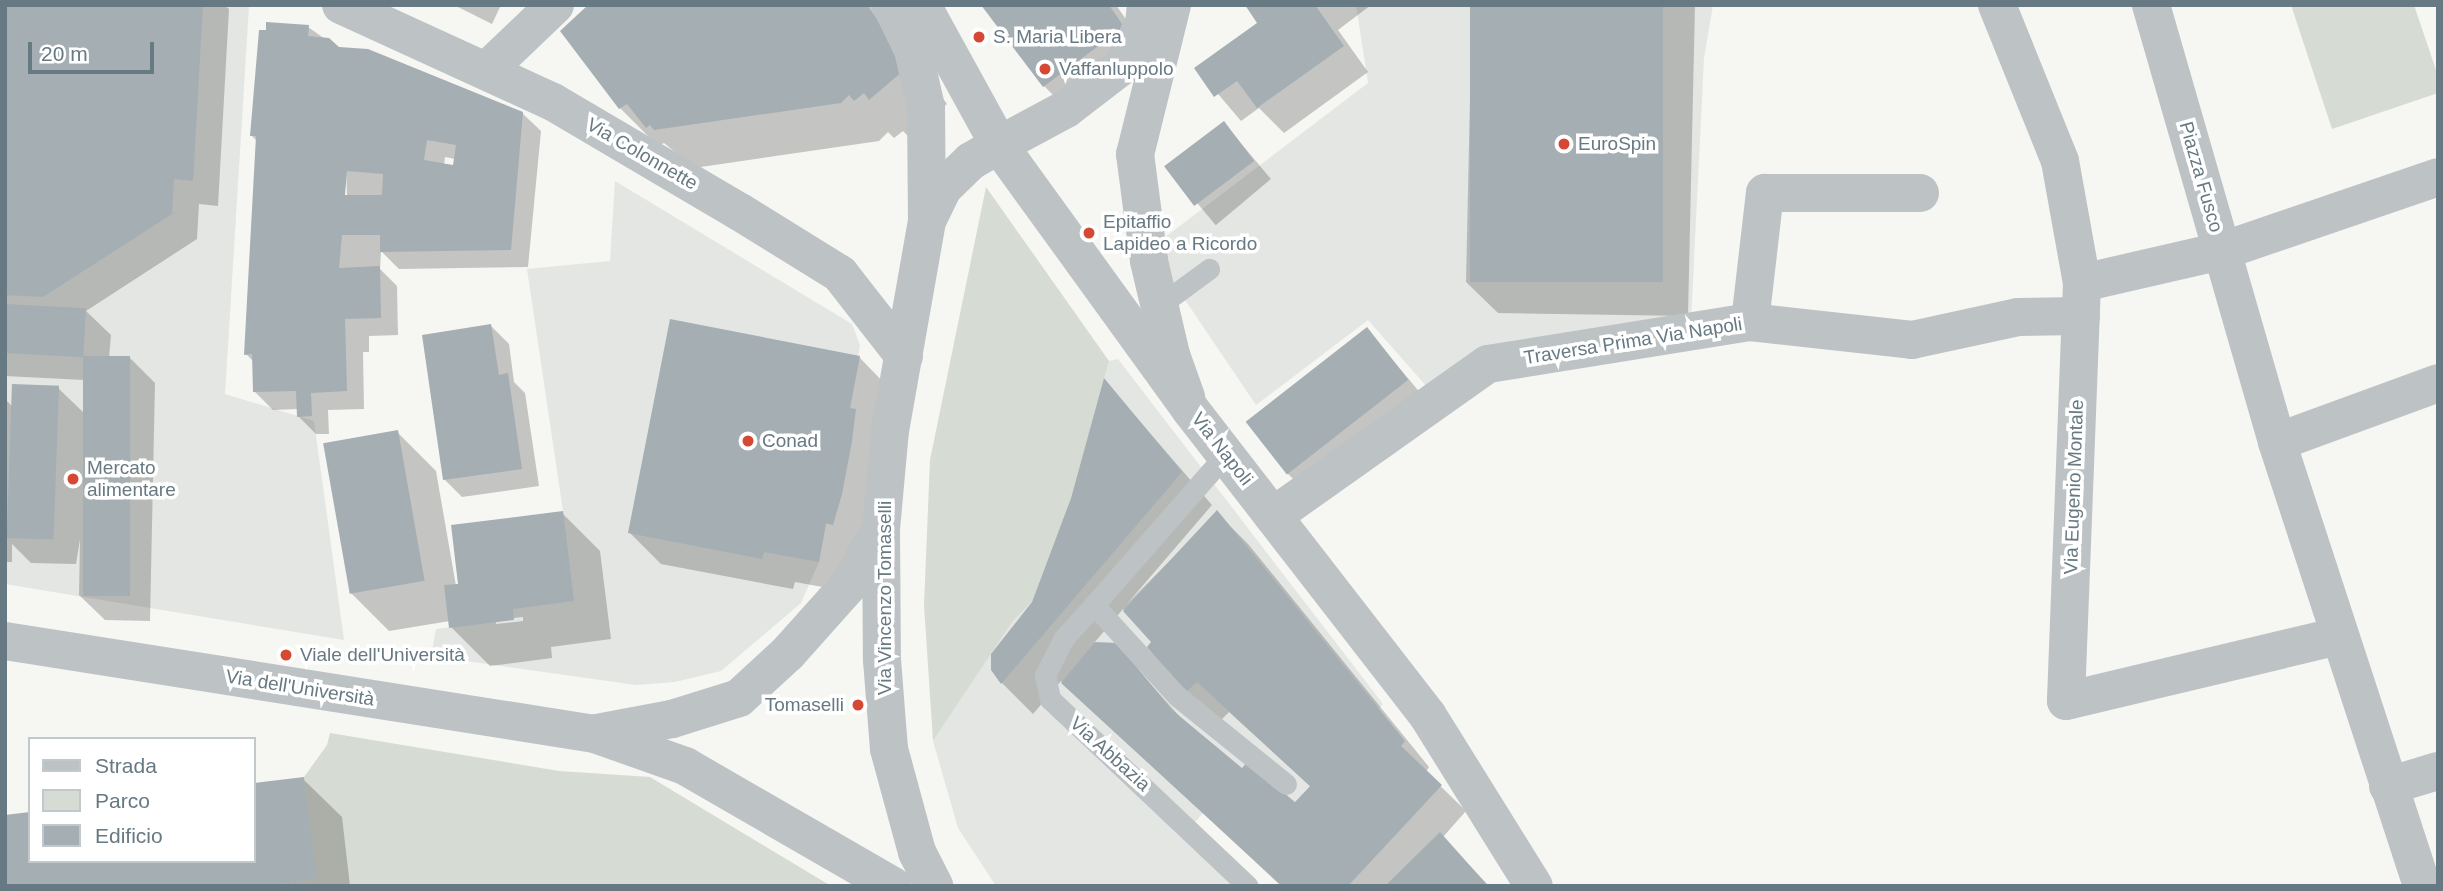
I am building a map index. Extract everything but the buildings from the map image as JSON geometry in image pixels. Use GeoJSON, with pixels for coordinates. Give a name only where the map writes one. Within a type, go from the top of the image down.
{"type":"FeatureCollection","features":[{"type":"Feature","properties":{"kind":"street","name":"Via Colonnette"},"geometry":{"type":"LineString","coordinates":[[341,5],[553,102],[840,274],[904,356]]}},
{"type":"Feature","properties":{"kind":"street"},"geometry":{"type":"LineString","coordinates":[[487,70],[555,5]]}},
{"type":"Feature","properties":{"kind":"street"},"geometry":{"type":"LineString","coordinates":[[891,5],[914,50],[926,107],[927,221]]}},
{"type":"Feature","properties":{"kind":"street","name":"Via Napoli"},"geometry":{"type":"LineString","coordinates":[[922,5],[999,145],[1190,409],[1428,716],[1534,886]]}},
{"type":"Feature","properties":{"kind":"street"},"geometry":{"type":"LineString","coordinates":[[927,221],[943,188],[971,161],[1066,109],[1122,66],[1144,24],[1146,5]]}},
{"type":"Feature","properties":{"kind":"street"},"geometry":{"type":"LineString","coordinates":[[1171,5],[1135,153],[1160,305],[1190,409]]}},
{"type":"Feature","properties":{"kind":"street","name":"Via Eugenio Montale"},"geometry":{"type":"LineString","coordinates":[[1997,5],[2060,161],[2081,299],[2066,701],[2339,636]]}},
{"type":"Feature","properties":{"kind":"street","name":"Piazza Fusco"},"geometry":{"type":"LineString","coordinates":[[2151,5],[2222,251],[2438,177]]}},
{"type":"Feature","properties":{"kind":"street"},"geometry":{"type":"LineString","coordinates":[[1750,322],[1765,193],[1920,193]]}},
{"type":"Feature","properties":{"kind":"street","name":"Via Vincenzo Tomaselli"},"geometry":{"type":"LineString","coordinates":[[927,221],[890,430],[881,529],[889,748],[917,852],[934,886]]}},
{"type":"Feature","properties":{"kind":"street"},"geometry":{"type":"LineString","coordinates":[[2222,251],[2277,442],[2422,886]]}},
{"type":"Feature","properties":{"kind":"street","name":"Traversa Prima Via Napoli"},"geometry":{"type":"LineString","coordinates":[[1273,516],[1488,364],[1750,322],[1912,340],[2018,317],[2081,299],[2222,251]]}},
{"type":"Feature","properties":{"kind":"street"},"geometry":{"type":"LineString","coordinates":[[2277,442],[2438,383]]}},
{"type":"Feature","properties":{"kind":"street","name":"Via dell'Università"},"geometry":{"type":"LineString","coordinates":[[595,734],[672,719],[738,698],[788,653],[848,586],[881,529]]}},
{"type":"Feature","properties":{"kind":"street","name":"Via dell'Università"},"geometry":{"type":"LineString","coordinates":[[5,641],[595,734],[685,766],[894,886]]}},
{"type":"Feature","properties":{"kind":"street"},"geometry":{"type":"LineString","coordinates":[[2388,786],[2438,771]]}},
{"type":"Feature","properties":{"kind":"lane"},"geometry":{"type":"LineString","coordinates":[[1160,305],[1209,268]]}},
{"type":"Feature","properties":{"kind":"lane","name":"Via Abbazia"},"geometry":{"type":"LineString","coordinates":[[1226,454],[1064,638],[1045,675],[1049,699],[1248,886]]}},
{"type":"Feature","properties":{"kind":"lane"},"geometry":{"type":"LineString","coordinates":[[1094,605],[1177,696],[1286,784]]}},
{"type":"Feature","properties":{"kind":"shaded area"},"geometry":{"type":"Polygon","coordinates":[[[5,5],[249,6],[225,394],[314,421],[344,640],[5,584],[5,5]]]}},
{"type":"Feature","properties":{"kind":"shaded area"},"geometry":{"type":"Polygon","coordinates":[[[1356,5],[1713,5],[1704,58],[1691,321],[1428,388],[1368,320],[1256,405],[1158,260],[1160,241],[1368,83],[1356,5]]]}},
{"type":"Feature","properties":{"kind":"shaded area"},"geometry":{"type":"Polygon","coordinates":[[[615,181],[852,324],[860,345],[850,408],[852,441],[833,525],[826,524],[819,562],[801,603],[721,671],[675,682],[636,685],[431,656],[436,629],[514,620],[513,609],[563,511],[527,269],[610,261],[615,181]]]}},
{"type":"Feature","properties":{"kind":"shaded area"},"geometry":{"type":"Polygon","coordinates":[[[1118,359],[1383,704],[1295,802],[1247,762],[1191,827],[1246,886],[996,886],[958,828],[933,741],[1013,621],[1032,602],[1071,498],[1109,361],[1118,359]]]}},
{"type":"Feature","properties":{"kind":"green space"},"geometry":{"type":"Polygon","coordinates":[[[2291,5],[2414,5],[2438,76],[2438,93],[2332,129],[2291,5]]]}},
{"type":"Feature","properties":{"kind":"green space"},"geometry":{"type":"Polygon","coordinates":[[[986,187],[1109,361],[1071,498],[1032,602],[1013,621],[933,741],[924,605],[930,460],[986,187]]]}},
{"type":"Feature","properties":{"kind":"green space"},"geometry":{"type":"Polygon","coordinates":[[[330,733],[559,771],[650,777],[831,886],[268,886],[316,879],[304,777],[327,745],[330,733]]]}},
{"type":"Feature","properties":{"kind":"place","name":"S. Maria Libera"},"geometry":{"type":"Point","coordinates":[979,37]}},
{"type":"Feature","properties":{"kind":"place","name":"Vaffanluppolo"},"geometry":{"type":"Point","coordinates":[1045,69]}},
{"type":"Feature","properties":{"kind":"place","name":"EuroSpin"},"geometry":{"type":"Point","coordinates":[1564,144]}},
{"type":"Feature","properties":{"kind":"place","name":"Epitaffio Lapideo a Ricordo"},"geometry":{"type":"Point","coordinates":[1089,233]}},
{"type":"Feature","properties":{"kind":"place","name":"Conad"},"geometry":{"type":"Point","coordinates":[748,441]}},
{"type":"Feature","properties":{"kind":"place","name":"Mercato alimentare"},"geometry":{"type":"Point","coordinates":[73,479]}},
{"type":"Feature","properties":{"kind":"place","name":"Viale dell'Università"},"geometry":{"type":"Point","coordinates":[286,655]}},
{"type":"Feature","properties":{"kind":"place","name":"Tomaselli"},"geometry":{"type":"Point","coordinates":[858,705]}}]}
